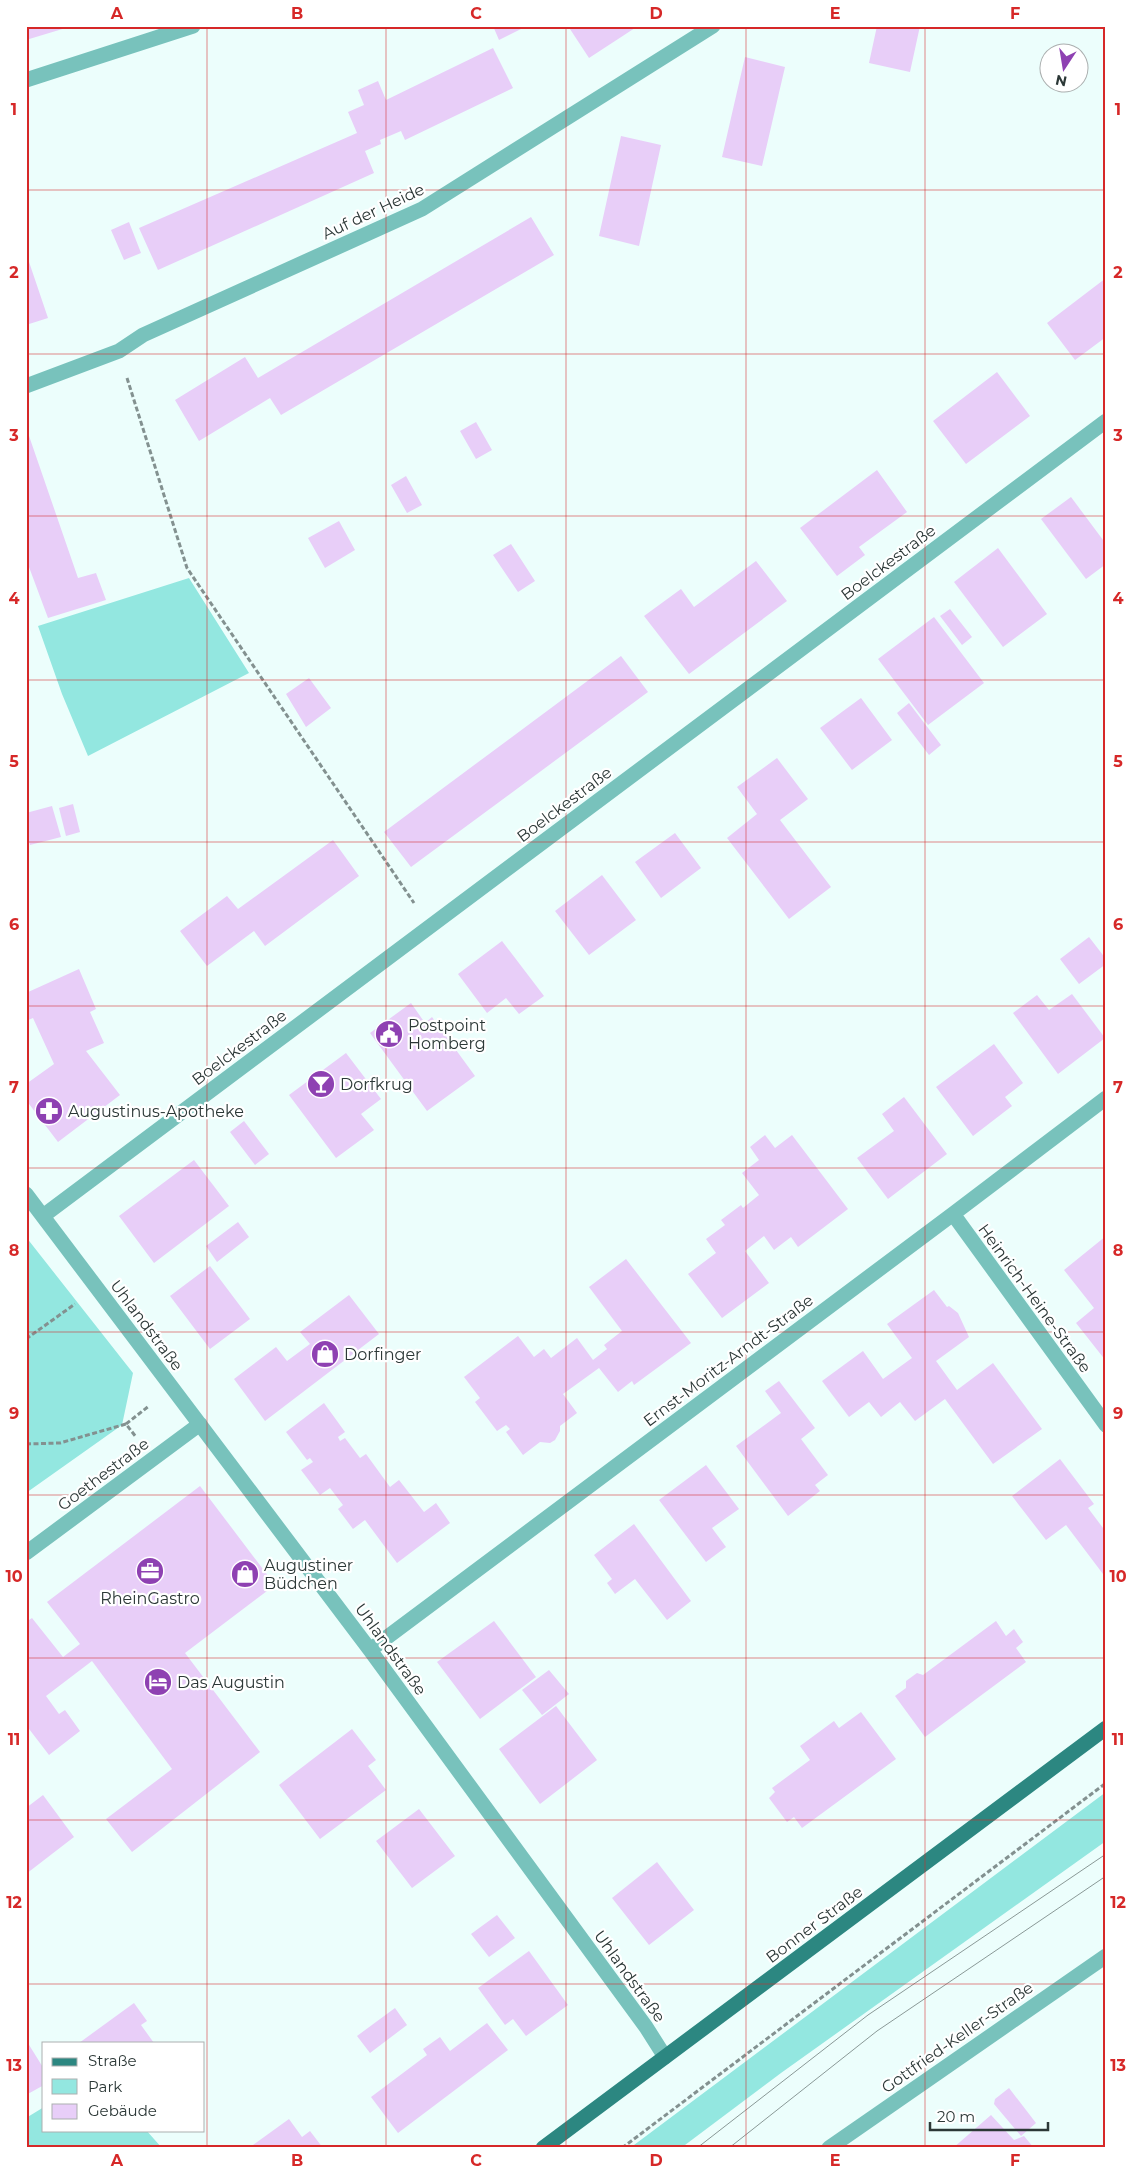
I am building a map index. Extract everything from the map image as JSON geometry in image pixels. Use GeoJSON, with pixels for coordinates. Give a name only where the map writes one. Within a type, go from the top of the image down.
{"type":"FeatureCollection","features":[{"type":"Feature","properties":{"kind":"main road","name":"Bonner Straße"},"geometry":{"type":"LineString","coordinates":[[543,2148],[1106,1728]]}},
{"type":"Feature","properties":{"kind":"street"},"geometry":{"type":"LineString","coordinates":[[26,80],[193,26]]}},
{"type":"Feature","properties":{"kind":"street","name":"Auf der Heide"},"geometry":{"type":"LineString","coordinates":[[26,386],[119,351],[143,335],[422,210],[713,26]]}},
{"type":"Feature","properties":{"kind":"street","name":"Boelckestraße"},"geometry":{"type":"LineString","coordinates":[[43,1216],[1106,421]]}},
{"type":"Feature","properties":{"kind":"street","name":"Ernst-Moritz-Arndt-Straße"},"geometry":{"type":"LineString","coordinates":[[370,1650],[1106,1098]]}},
{"type":"Feature","properties":{"kind":"street","name":"Uhlandstraße"},"geometry":{"type":"LineString","coordinates":[[26,1194],[370,1650],[646,2027],[665,2058]]}},
{"type":"Feature","properties":{"kind":"street","name":"Heinrich-Heine-Straße"},"geometry":{"type":"LineString","coordinates":[[953,1214],[1106,1425]]}},
{"type":"Feature","properties":{"kind":"street","name":"Goethestraße"},"geometry":{"type":"LineString","coordinates":[[26,1553],[200,1424]]}},
{"type":"Feature","properties":{"kind":"street","name":"Gottfried-Keller-Straße"},"geometry":{"type":"LineString","coordinates":[[829,2148],[1106,1956]]}},
{"type":"Feature","properties":{"kind":"path"},"geometry":{"type":"LineString","coordinates":[[119,351],[187,568],[430,927]]}},
{"type":"Feature","properties":{"kind":"path"},"geometry":{"type":"LineString","coordinates":[[26,1339],[97,1288]]}},
{"type":"Feature","properties":{"kind":"path"},"geometry":{"type":"LineString","coordinates":[[26,1444],[60,1443],[126,1424],[153,1459]]}},
{"type":"Feature","properties":{"kind":"path"},"geometry":{"type":"LineString","coordinates":[[622,2148],[1106,1783]]}},
{"type":"Feature","properties":{"kind":"green space"},"geometry":{"type":"Polygon","coordinates":[[[189,578],[249,673],[88,756],[62,694],[38,626],[189,578]]]}},
{"type":"Feature","properties":{"kind":"green space"},"geometry":{"type":"Polygon","coordinates":[[[26,1237],[133,1373],[122,1425],[26,1493],[26,1237]]]}},
{"type":"Feature","properties":{"kind":"green space"},"geometry":{"type":"Polygon","coordinates":[[[1106,1792],[1106,1841],[781,2073],[681,2148],[630,2148],[1106,1792]]]}},
{"type":"Feature","properties":{"kind":"green space"},"geometry":{"type":"Polygon","coordinates":[[[42,2108],[42,2132],[148,2132],[162,2148],[26,2148],[26,2118],[42,2108]]]}},
{"type":"Feature","properties":{"kind":"building"},"geometry":{"type":"Polygon","coordinates":[[[26,26],[69,26],[69,27],[26,40],[26,26]]]}},
{"type":"Feature","properties":{"kind":"building"},"geometry":{"type":"Polygon","coordinates":[[[493,26],[527,26],[499,40],[493,26]]]}},
{"type":"Feature","properties":{"kind":"building"},"geometry":{"type":"Polygon","coordinates":[[[568,26],[638,26],[589,58],[568,26]]]}},
{"type":"Feature","properties":{"kind":"building"},"geometry":{"type":"Polygon","coordinates":[[[877,26],[920,26],[910,72],[869,63],[877,26]]]}},
{"type":"Feature","properties":{"kind":"building"},"geometry":{"type":"Polygon","coordinates":[[[493,48],[513,88],[405,140],[401,131],[380,140],[381,144],[365,151],[374,173],[158,270],[139,228],[357,133],[348,112],[364,105],[358,90],[378,81],[386,100],[493,48]]]}},
{"type":"Feature","properties":{"kind":"building"},"geometry":{"type":"Polygon","coordinates":[[[745,57],[785,67],[762,166],[722,157],[745,57]]]}},
{"type":"Feature","properties":{"kind":"building"},"geometry":{"type":"Polygon","coordinates":[[[621,136],[661,145],[639,246],[599,236],[621,136]]]}},
{"type":"Feature","properties":{"kind":"building"},"geometry":{"type":"Polygon","coordinates":[[[531,217],[554,255],[281,415],[270,398],[199,441],[175,400],[245,357],[258,378],[531,217]]]}},
{"type":"Feature","properties":{"kind":"building"},"geometry":{"type":"Polygon","coordinates":[[[129,222],[141,253],[124,260],[111,230],[129,222]]]}},
{"type":"Feature","properties":{"kind":"building"},"geometry":{"type":"Polygon","coordinates":[[[26,253],[48,318],[26,325],[26,253]]]}},
{"type":"Feature","properties":{"kind":"building"},"geometry":{"type":"Polygon","coordinates":[[[1106,278],[1106,337],[1075,360],[1047,323],[1106,278]]]}},
{"type":"Feature","properties":{"kind":"building"},"geometry":{"type":"Polygon","coordinates":[[[997,372],[1030,416],[966,464],[933,421],[997,372]]]}},
{"type":"Feature","properties":{"kind":"building"},"geometry":{"type":"Polygon","coordinates":[[[476,422],[492,450],[476,459],[460,431],[476,422]]]}},
{"type":"Feature","properties":{"kind":"building"},"geometry":{"type":"Polygon","coordinates":[[[26,433],[28,433],[78,578],[96,573],[106,600],[48,618],[26,559],[26,433]]]}},
{"type":"Feature","properties":{"kind":"building"},"geometry":{"type":"Polygon","coordinates":[[[877,470],[907,512],[859,547],[865,555],[837,576],[800,528],[877,470]]]}},
{"type":"Feature","properties":{"kind":"building"},"geometry":{"type":"Polygon","coordinates":[[[406,476],[422,505],[407,513],[391,485],[406,476]]]}},
{"type":"Feature","properties":{"kind":"building"},"geometry":{"type":"Polygon","coordinates":[[[1071,497],[1106,544],[1106,564],[1086,579],[1041,519],[1071,497]]]}},
{"type":"Feature","properties":{"kind":"building"},"geometry":{"type":"Polygon","coordinates":[[[339,521],[355,550],[325,568],[308,538],[339,521]]]}},
{"type":"Feature","properties":{"kind":"building"},"geometry":{"type":"Polygon","coordinates":[[[511,544],[535,581],[518,592],[493,555],[511,544]]]}},
{"type":"Feature","properties":{"kind":"building"},"geometry":{"type":"Polygon","coordinates":[[[998,548],[1047,614],[1003,647],[954,582],[998,548]]]}},
{"type":"Feature","properties":{"kind":"building"},"geometry":{"type":"Polygon","coordinates":[[[756,561],[787,601],[689,674],[644,616],[681,589],[694,607],[756,561]]]}},
{"type":"Feature","properties":{"kind":"building"},"geometry":{"type":"Polygon","coordinates":[[[950,609],[972,637],[962,645],[940,616],[950,609]]]}},
{"type":"Feature","properties":{"kind":"building"},"geometry":{"type":"Polygon","coordinates":[[[934,617],[984,683],[928,725],[878,659],[934,617]]]}},
{"type":"Feature","properties":{"kind":"building"},"geometry":{"type":"Polygon","coordinates":[[[621,656],[648,692],[411,867],[384,832],[621,656]]]}},
{"type":"Feature","properties":{"kind":"building"},"geometry":{"type":"Polygon","coordinates":[[[309,678],[331,708],[306,727],[286,694],[309,678]]]}},
{"type":"Feature","properties":{"kind":"building"},"geometry":{"type":"Polygon","coordinates":[[[861,698],[892,740],[852,770],[820,728],[861,698]]]}},
{"type":"Feature","properties":{"kind":"building"},"geometry":{"type":"Polygon","coordinates":[[[909,703],[941,745],[929,755],[897,713],[909,703]]]}},
{"type":"Feature","properties":{"kind":"building"},"geometry":{"type":"Polygon","coordinates":[[[777,758],[808,799],[780,820],[831,887],[789,919],[727,838],[757,814],[737,787],[777,758]]]}},
{"type":"Feature","properties":{"kind":"building"},"geometry":{"type":"Polygon","coordinates":[[[73,804],[80,832],[66,836],[59,808],[73,804]]]}},
{"type":"Feature","properties":{"kind":"building"},"geometry":{"type":"Polygon","coordinates":[[[52,806],[61,837],[30,845],[26,831],[26,813],[52,806]]]}},
{"type":"Feature","properties":{"kind":"building"},"geometry":{"type":"Polygon","coordinates":[[[675,833],[701,868],[661,898],[635,862],[675,833]]]}},
{"type":"Feature","properties":{"kind":"building"},"geometry":{"type":"Polygon","coordinates":[[[333,840],[359,876],[265,946],[254,931],[207,966],[180,931],[227,896],[238,909],[333,840]]]}},
{"type":"Feature","properties":{"kind":"building"},"geometry":{"type":"Polygon","coordinates":[[[602,875],[636,920],[589,955],[555,911],[602,875]]]}},
{"type":"Feature","properties":{"kind":"building"},"geometry":{"type":"Polygon","coordinates":[[[1089,937],[1106,959],[1106,964],[1079,984],[1060,959],[1089,937]]]}},
{"type":"Feature","properties":{"kind":"building"},"geometry":{"type":"Polygon","coordinates":[[[502,941],[544,996],[519,1014],[506,998],[487,1013],[458,974],[502,941]]]}},
{"type":"Feature","properties":{"kind":"building"},"geometry":{"type":"Polygon","coordinates":[[[79,969],[96,1009],[90,1012],[104,1043],[86,1051],[120,1095],[58,1142],[26,1100],[26,1084],[54,1064],[33,1018],[26,1021],[26,993],[79,969]]]}},
{"type":"Feature","properties":{"kind":"building"},"geometry":{"type":"Polygon","coordinates":[[[1072,994],[1105,1038],[1058,1074],[1013,1013],[1037,995],[1049,1010],[1072,994]]]}},
{"type":"Feature","properties":{"kind":"building"},"geometry":{"type":"Polygon","coordinates":[[[411,1003],[425,1023],[432,1017],[475,1076],[427,1111],[370,1033],[411,1003]]]}},
{"type":"Feature","properties":{"kind":"building"},"geometry":{"type":"Polygon","coordinates":[[[994,1044],[1023,1083],[1005,1097],[1012,1106],[973,1136],[936,1087],[994,1044]]]}},
{"type":"Feature","properties":{"kind":"building"},"geometry":{"type":"Polygon","coordinates":[[[346,1053],[381,1099],[361,1114],[374,1130],[336,1158],[289,1095],[346,1053]]]}},
{"type":"Feature","properties":{"kind":"building"},"geometry":{"type":"Polygon","coordinates":[[[904,1097],[947,1154],[888,1199],[857,1158],[894,1131],[882,1114],[904,1097]]]}},
{"type":"Feature","properties":{"kind":"building"},"geometry":{"type":"Polygon","coordinates":[[[244,1121],[269,1154],[255,1165],[230,1132],[244,1121]]]}},
{"type":"Feature","properties":{"kind":"building"},"geometry":{"type":"Polygon","coordinates":[[[765,1135],[775,1148],[792,1135],[848,1209],[798,1247],[791,1237],[774,1250],[764,1236],[745,1251],[769,1283],[722,1318],[688,1274],[716,1253],[706,1239],[725,1225],[721,1220],[741,1205],[743,1208],[759,1195],[742,1173],[759,1160],[750,1147],[765,1135]]]}},
{"type":"Feature","properties":{"kind":"building"},"geometry":{"type":"Polygon","coordinates":[[[194,1160],[229,1206],[154,1263],[119,1216],[194,1160]]]}},
{"type":"Feature","properties":{"kind":"building"},"geometry":{"type":"Polygon","coordinates":[[[238,1222],[249,1237],[217,1262],[206,1246],[238,1222]]]}},
{"type":"Feature","properties":{"kind":"building"},"geometry":{"type":"Polygon","coordinates":[[[1106,1236],[1106,1361],[1076,1323],[1094,1308],[1064,1270],[1106,1236]]]}},
{"type":"Feature","properties":{"kind":"building"},"geometry":{"type":"Polygon","coordinates":[[[626,1259],[691,1343],[634,1385],[632,1381],[618,1392],[599,1368],[563,1394],[577,1413],[560,1426],[560,1431],[555,1440],[550,1443],[540,1442],[523,1455],[506,1432],[510,1429],[506,1425],[497,1431],[475,1402],[480,1398],[464,1377],[518,1336],[534,1357],[544,1349],[551,1358],[577,1338],[593,1360],[607,1349],[604,1345],[622,1331],[589,1287],[626,1259]]]}},
{"type":"Feature","properties":{"kind":"building"},"geometry":{"type":"Polygon","coordinates":[[[210,1266],[250,1319],[210,1349],[170,1296],[210,1266]]]}},
{"type":"Feature","properties":{"kind":"building"},"geometry":{"type":"Polygon","coordinates":[[[934,1290],[947,1307],[949,1306],[958,1313],[969,1337],[936,1361],[957,1390],[993,1363],[1042,1429],[993,1464],[945,1399],[915,1421],[900,1402],[881,1417],[869,1402],[849,1417],[822,1381],[863,1351],[883,1379],[912,1358],[887,1324],[934,1290]]]}},
{"type":"Feature","properties":{"kind":"building","name":"Dorfinger"},"geometry":{"type":"Polygon","coordinates":[[[349,1295],[379,1334],[265,1421],[234,1379],[276,1347],[287,1361],[310,1344],[300,1332],[349,1295]]]}},
{"type":"Feature","properties":{"kind":"building"},"geometry":{"type":"Polygon","coordinates":[[[779,1381],[815,1428],[801,1439],[828,1475],[815,1485],[820,1491],[788,1516],[736,1446],[781,1413],[765,1391],[779,1381]]]}},
{"type":"Feature","properties":{"kind":"building"},"geometry":{"type":"Polygon","coordinates":[[[324,1403],[345,1432],[338,1437],[340,1441],[345,1438],[360,1458],[366,1454],[390,1487],[399,1480],[424,1512],[436,1503],[450,1523],[397,1563],[365,1520],[353,1529],[338,1509],[343,1505],[330,1488],[320,1495],[301,1470],[313,1462],[310,1458],[307,1460],[286,1432],[324,1403]]]}},
{"type":"Feature","properties":{"kind":"building"},"geometry":{"type":"Polygon","coordinates":[[[1060,1459],[1094,1504],[1088,1508],[1106,1532],[1106,1578],[1066,1525],[1046,1540],[1012,1496],[1060,1459]]]}},
{"type":"Feature","properties":{"kind":"building"},"geometry":{"type":"Polygon","coordinates":[[[706,1465],[739,1509],[712,1528],[726,1547],[706,1562],[659,1500],[706,1465]]]}},
{"type":"Feature","properties":{"kind":"building"},"geometry":{"type":"Polygon","coordinates":[[[200,1486],[275,1585],[185,1653],[260,1752],[132,1852],[106,1819],[172,1769],[92,1661],[46,1696],[59,1714],[65,1710],[80,1731],[49,1755],[26,1725],[26,1622],[32,1618],[63,1657],[80,1644],[47,1602],[200,1486]]]}},
{"type":"Feature","properties":{"kind":"building"},"geometry":{"type":"Polygon","coordinates":[[[634,1524],[691,1601],[667,1620],[635,1579],[615,1594],[607,1583],[612,1579],[594,1555],[634,1524]]]}},
{"type":"Feature","properties":{"kind":"building"},"geometry":{"type":"Polygon","coordinates":[[[494,1621],[536,1677],[480,1719],[437,1662],[494,1621]]]}},
{"type":"Feature","properties":{"kind":"building"},"geometry":{"type":"Polygon","coordinates":[[[996,1621],[1006,1636],[1014,1629],[1023,1642],[1016,1648],[1026,1662],[925,1737],[895,1696],[906,1688],[906,1681],[917,1673],[923,1675],[996,1621]]]}},
{"type":"Feature","properties":{"kind":"building"},"geometry":{"type":"Polygon","coordinates":[[[549,1670],[569,1694],[542,1715],[522,1690],[549,1670]]]}},
{"type":"Feature","properties":{"kind":"building"},"geometry":{"type":"Polygon","coordinates":[[[556,1706],[597,1760],[540,1804],[499,1749],[556,1706]]]}},
{"type":"Feature","properties":{"kind":"building"},"geometry":{"type":"Polygon","coordinates":[[[861,1712],[896,1759],[802,1828],[794,1817],[787,1822],[769,1798],[775,1792],[772,1788],[810,1760],[800,1746],[834,1721],[839,1728],[861,1712]]]}},
{"type":"Feature","properties":{"kind":"building"},"geometry":{"type":"Polygon","coordinates":[[[352,1729],[376,1760],[368,1766],[386,1790],[320,1839],[279,1785],[352,1729]]]}},
{"type":"Feature","properties":{"kind":"building"},"geometry":{"type":"Polygon","coordinates":[[[43,1795],[74,1837],[26,1874],[26,1808],[43,1795]]]}},
{"type":"Feature","properties":{"kind":"building"},"geometry":{"type":"Polygon","coordinates":[[[419,1809],[455,1856],[412,1888],[376,1841],[419,1809]]]}},
{"type":"Feature","properties":{"kind":"building"},"geometry":{"type":"Polygon","coordinates":[[[657,1862],[694,1910],[649,1945],[612,1898],[657,1862]]]}},
{"type":"Feature","properties":{"kind":"building"},"geometry":{"type":"Polygon","coordinates":[[[497,1915],[515,1938],[489,1957],[471,1934],[497,1915]]]}},
{"type":"Feature","properties":{"kind":"building"},"geometry":{"type":"Polygon","coordinates":[[[529,1951],[568,2005],[526,2036],[513,2019],[505,2025],[478,1988],[529,1951]]]}},
{"type":"Feature","properties":{"kind":"building"},"geometry":{"type":"Polygon","coordinates":[[[134,2003],[147,2021],[141,2025],[153,2042],[80,2042],[134,2003]]]}},
{"type":"Feature","properties":{"kind":"building"},"geometry":{"type":"Polygon","coordinates":[[[395,2008],[407,2025],[370,2053],[357,2036],[395,2008]]]}},
{"type":"Feature","properties":{"kind":"building"},"geometry":{"type":"Polygon","coordinates":[[[487,2023],[508,2050],[398,2133],[371,2097],[427,2055],[423,2049],[440,2037],[450,2051],[487,2023]]]}},
{"type":"Feature","properties":{"kind":"building"},"geometry":{"type":"Polygon","coordinates":[[[26,2040],[42,2066],[42,2086],[26,2095],[26,2040]]]}},
{"type":"Feature","properties":{"kind":"building"},"geometry":{"type":"Polygon","coordinates":[[[1009,2088],[1036,2123],[1021,2136],[994,2104],[995,2099],[1009,2088]]]}},
{"type":"Feature","properties":{"kind":"building"},"geometry":{"type":"Polygon","coordinates":[[[991,2115],[1014,2140],[1024,2136],[1034,2148],[953,2148],[991,2115]]]}},
{"type":"Feature","properties":{"kind":"building"},"geometry":{"type":"Polygon","coordinates":[[[289,2119],[302,2137],[310,2131],[323,2148],[255,2148],[253,2145],[289,2119]]]}},
{"type":"Feature","properties":{"kind":"tram line"},"geometry":{"type":"LineString","coordinates":[[697,2148],[868,2015],[1106,1854]]}},
{"type":"Feature","properties":{"kind":"tram line"},"geometry":{"type":"LineString","coordinates":[[729,2148],[877,2031],[1106,1876]]}},
{"type":"Feature","properties":{"kind":"place","name":"Postpoint Homberg"},"geometry":{"type":"Point","coordinates":[389,1034]}},
{"type":"Feature","properties":{"kind":"place","name":"Dorfkrug"},"geometry":{"type":"Point","coordinates":[321,1084]}},
{"type":"Feature","properties":{"kind":"place","name":"Augustinus-Apotheke"},"geometry":{"type":"Point","coordinates":[49,1111]}},
{"type":"Feature","properties":{"kind":"place","name":"Dorfinger"},"geometry":{"type":"Point","coordinates":[325,1354]}},
{"type":"Feature","properties":{"kind":"place","name":"RheinGastro"},"geometry":{"type":"Point","coordinates":[150,1571]}},
{"type":"Feature","properties":{"kind":"place","name":"Augustiner Büdchen"},"geometry":{"type":"Point","coordinates":[245,1574]}},
{"type":"Feature","properties":{"kind":"place","name":"Das Augustin"},"geometry":{"type":"Point","coordinates":[158,1682]}}]}
